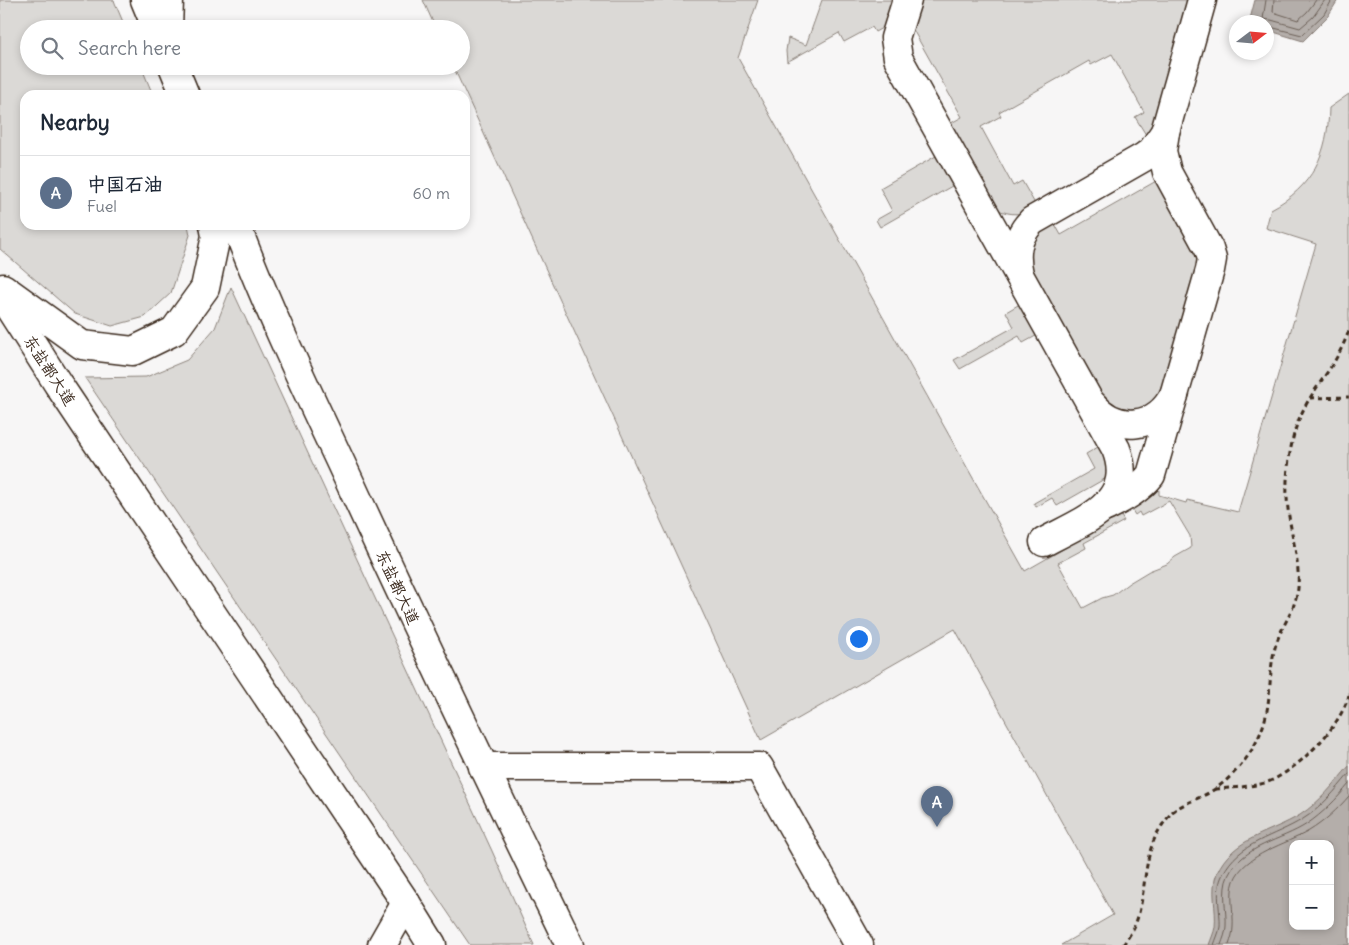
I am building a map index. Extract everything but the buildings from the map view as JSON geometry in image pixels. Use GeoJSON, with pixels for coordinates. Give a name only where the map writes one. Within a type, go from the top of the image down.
{"type":"FeatureCollection","features":[{"type":"Feature","properties":{"kind":"main road"},"geometry":{"type":"LineString","coordinates":[[145,0],[153,20]]}},
{"type":"Feature","properties":{"kind":"main road"},"geometry":{"type":"LineString","coordinates":[[168,20],[169,0]]}},
{"type":"Feature","properties":{"kind":"main road"},"geometry":{"type":"LineString","coordinates":[[907,0],[895,38],[898,58],[1091,403],[1121,462],[1122,477],[1118,489],[1111,501],[1101,510]]}},
{"type":"Feature","properties":{"kind":"main road"},"geometry":{"type":"LineString","coordinates":[[1044,542],[1134,491],[1152,475],[1212,259],[1204,238],[1167,172],[1162,151],[1165,132],[1197,7]]}},
{"type":"Feature","properties":{"kind":"main road"},"geometry":{"type":"LineString","coordinates":[[177,75],[183,90]]}},
{"type":"Feature","properties":{"kind":"main road"},"geometry":{"type":"LineString","coordinates":[[977,200],[990,213],[1007,220],[1018,222],[1038,216],[1152,151],[1165,132]]}},
{"type":"Feature","properties":{"kind":"main road"},"geometry":{"type":"LineString","coordinates":[[1118,171],[1136,167],[1151,170],[1166,177],[1176,187]]}},
{"type":"Feature","properties":{"kind":"main road"},"geometry":{"type":"LineString","coordinates":[[1019,275],[1016,258],[1018,244],[1027,226],[1038,216]]}},
{"type":"Feature","properties":{"kind":"main road"},"geometry":{"type":"LineString","coordinates":[[0,285],[82,344],[133,351],[174,331],[205,288],[216,236],[215,230]]}},
{"type":"Feature","properties":{"kind":"main road","name":"东盐都大道"},"geometry":{"type":"LineString","coordinates":[[238,230],[258,283],[483,767],[570,945]]}},
{"type":"Feature","properties":{"kind":"main road","name":"东盐都大道"},"geometry":{"type":"LineString","coordinates":[[0,294],[58,384],[406,903],[432,945]]}},
{"type":"Feature","properties":{"kind":"main road"},"geometry":{"type":"LineString","coordinates":[[1091,403],[1103,416],[1119,423],[1135,424],[1158,415],[1171,401],[1175,393]]}},
{"type":"Feature","properties":{"kind":"main road"},"geometry":{"type":"LineString","coordinates":[[483,767],[759,767],[859,945]]}},
{"type":"Feature","properties":{"kind":"main road"},"geometry":{"type":"LineString","coordinates":[[382,945],[406,903]]}},
{"type":"Feature","properties":{"kind":"path"},"geometry":{"type":"LineString","coordinates":[[1123,945],[1134,926],[1142,898],[1152,843],[1172,813],[1215,789],[1234,772],[1253,749],[1264,723],[1270,697],[1271,668],[1277,643],[1290,615],[1298,589],[1297,562],[1288,508],[1287,479],[1294,433],[1309,398],[1335,361],[1349,331]]}},
{"type":"Feature","properties":{"kind":"path"},"geometry":{"type":"LineString","coordinates":[[1309,398],[1349,397]]}},
{"type":"Feature","properties":{"kind":"path"},"geometry":{"type":"LineString","coordinates":[[1215,789],[1242,788],[1267,782],[1290,769],[1315,748],[1339,718],[1349,696]]}},
{"type":"Feature","properties":{"kind":"shaded area"},"geometry":{"type":"Polygon","coordinates":[[[0,0],[114,0],[122,20],[20,20],[20,75],[145,75],[151,90],[20,90],[20,230],[189,230],[190,235],[171,293],[145,317],[112,326],[75,314],[0,249],[0,0]]]}},
{"type":"Feature","properties":{"kind":"shaded area"},"geometry":{"type":"Polygon","coordinates":[[[423,0],[758,0],[738,58],[1025,571],[1093,532],[1090,526],[1118,511],[1124,521],[1084,543],[1086,548],[1058,563],[1083,608],[1102,598],[1113,595],[1129,583],[1149,571],[1167,564],[1191,548],[1190,536],[1169,501],[1141,516],[1139,512],[1135,515],[1129,505],[1157,489],[1159,490],[1159,495],[1186,503],[1187,500],[1238,512],[1316,244],[1266,228],[1271,209],[1286,200],[1308,179],[1321,154],[1328,124],[1329,108],[1349,94],[1349,945],[1061,945],[1113,915],[955,629],[761,740],[470,103],[470,90],[464,90],[457,75],[470,75],[470,20],[432,20],[423,0]]]}},
{"type":"Feature","properties":{"kind":"shaded area"},"geometry":{"type":"Polygon","coordinates":[[[822,0],[894,0],[891,23],[875,32],[872,27],[844,42],[839,33],[787,62],[788,38],[806,45],[822,0]]]}},
{"type":"Feature","properties":{"kind":"shaded area"},"geometry":{"type":"Polygon","coordinates":[[[913,0],[1187,0],[1189,5],[1151,143],[1135,117],[1144,112],[1112,54],[1091,65],[1089,61],[999,112],[1001,116],[981,127],[1013,186],[1022,181],[1038,209],[1017,214],[996,209],[944,127],[962,117],[907,19],[913,0]]]}},
{"type":"Feature","properties":{"kind":"shaded area"},"geometry":{"type":"Polygon","coordinates":[[[943,152],[959,182],[880,227],[876,220],[892,211],[880,188],[943,152]]]}},
{"type":"Feature","properties":{"kind":"shaded area"},"geometry":{"type":"Polygon","coordinates":[[[1158,180],[1204,254],[1156,408],[1113,413],[1027,275],[1024,250],[1051,217],[1061,235],[1158,180]]]}},
{"type":"Feature","properties":{"kind":"shaded area"},"geometry":{"type":"Polygon","coordinates":[[[231,287],[534,945],[470,945],[85,378],[146,377],[187,360],[215,328],[231,287]]]}},
{"type":"Feature","properties":{"kind":"shaded area"},"geometry":{"type":"Polygon","coordinates":[[[1025,301],[1043,332],[1023,343],[1019,336],[960,369],[954,360],[1014,327],[1006,312],[1025,301]]]}},
{"type":"Feature","properties":{"kind":"shaded area"},"geometry":{"type":"Polygon","coordinates":[[[1105,443],[1115,473],[1057,506],[1052,498],[1036,507],[1034,503],[1094,469],[1086,454],[1105,443]]]}},
{"type":"Feature","properties":{"kind":"water"},"geometry":{"type":"Polygon","coordinates":[[[1255,0],[1338,0],[1328,16],[1303,41],[1274,32],[1274,15],[1251,15],[1255,0]]]}},
{"type":"Feature","properties":{"kind":"water"},"geometry":{"type":"Polygon","coordinates":[[[1349,766],[1349,945],[1209,945],[1215,927],[1215,879],[1224,861],[1242,844],[1300,815],[1326,792],[1349,766]]]}},
{"type":"Feature","properties":{"kind":"place","name":"中国石油"},"geometry":{"type":"Point","coordinates":[937,827]}}]}
